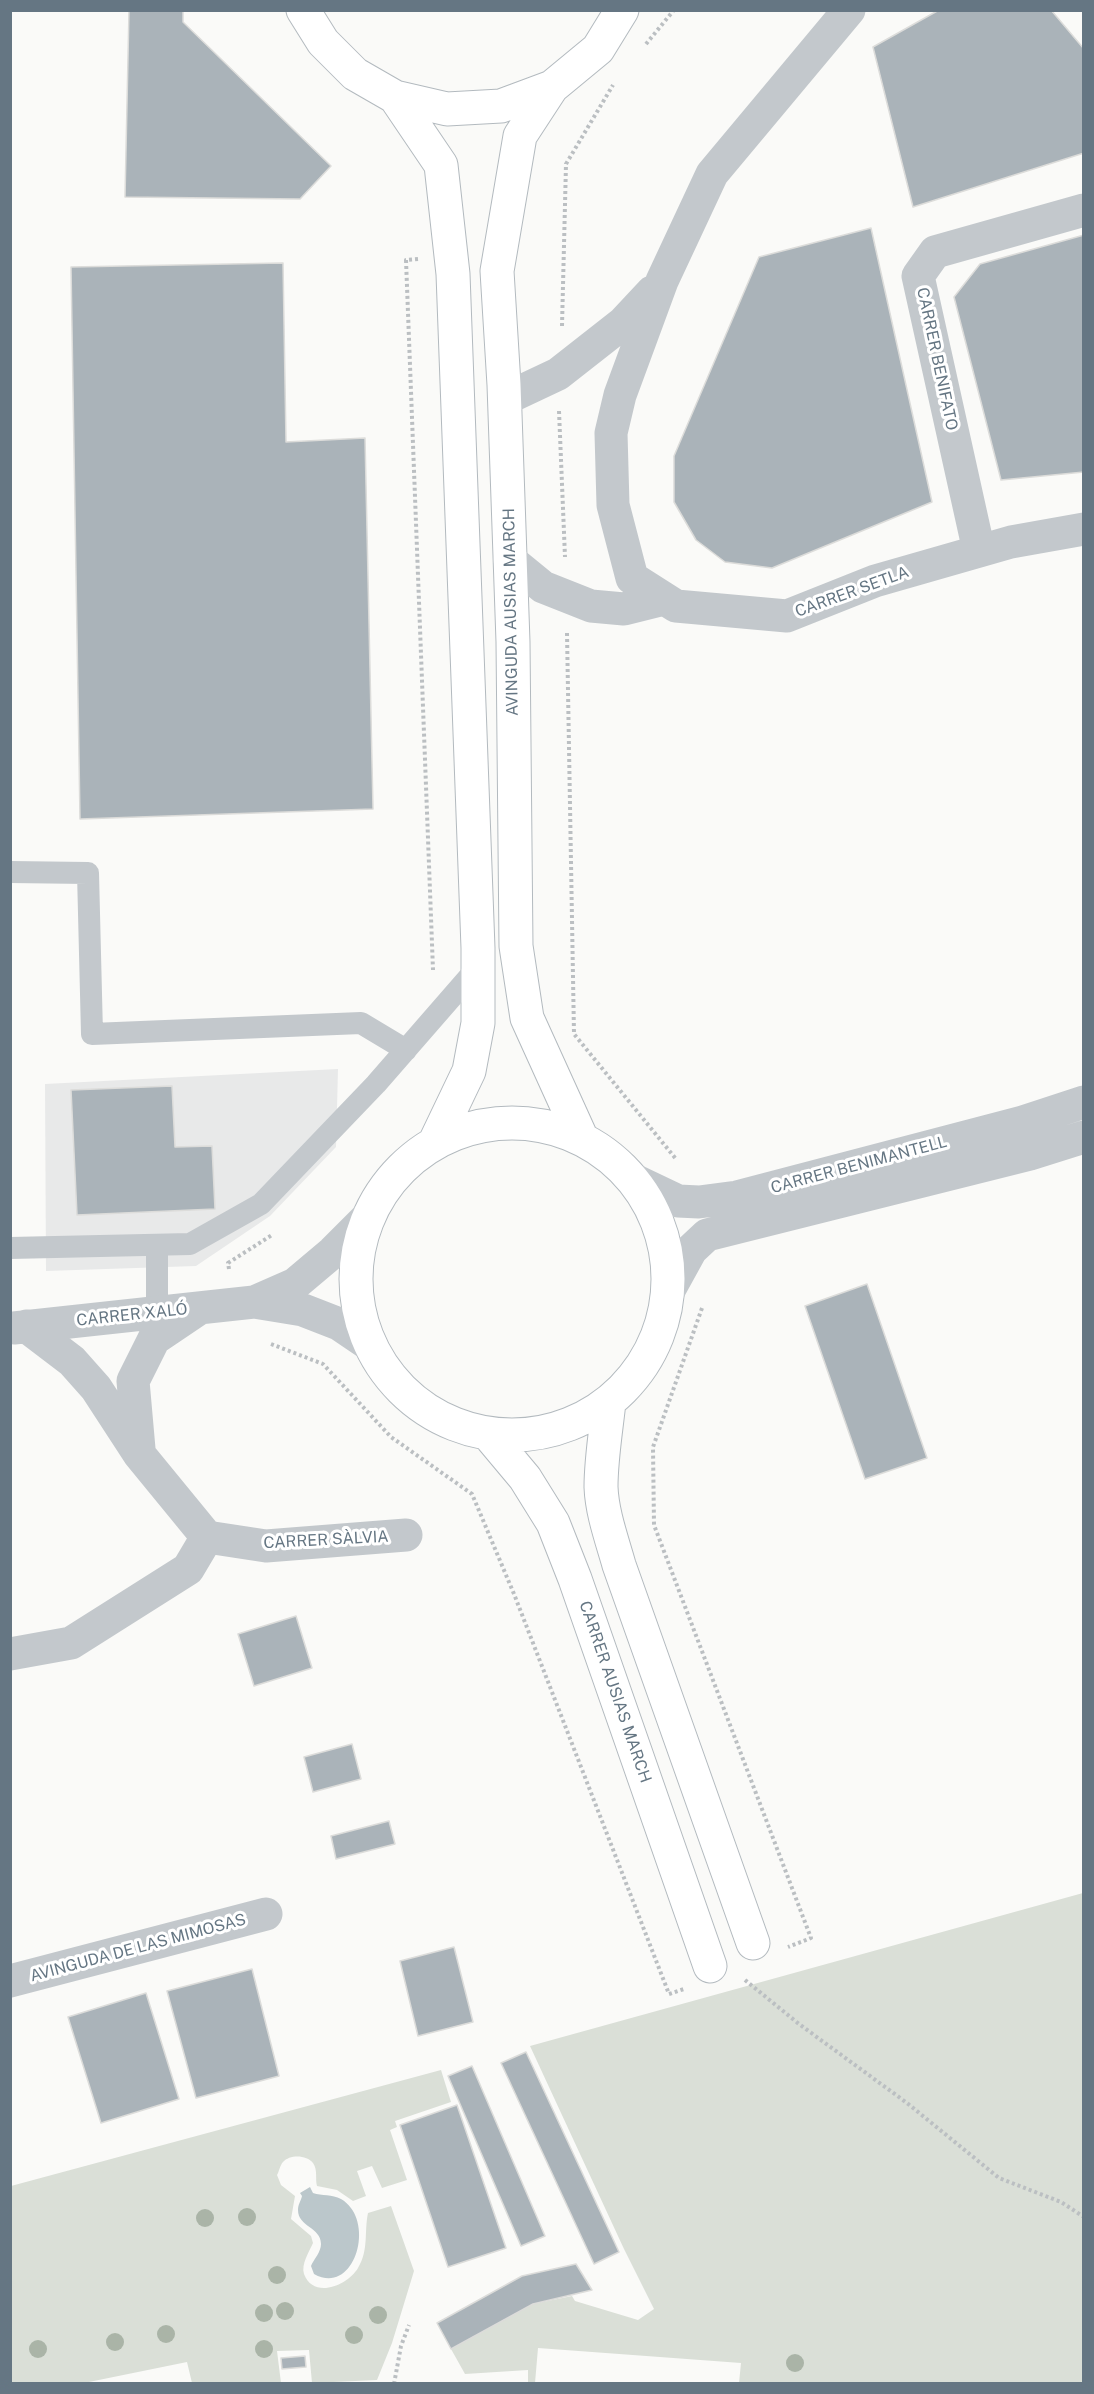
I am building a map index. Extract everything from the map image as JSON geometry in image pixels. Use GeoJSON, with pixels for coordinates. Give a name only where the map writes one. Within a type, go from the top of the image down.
{"type":"FeatureCollection","features":[{"type":"Feature","properties":{"kind":"main road"},"geometry":{"type":"LineString","coordinates":[[303,10],[323,42],[355,74],[395,97],[447,109],[501,106],[552,87],[598,49],[621,10]]}},
{"type":"Feature","properties":{"kind":"main road","name":"AVINGUDA AUSIAS MARCH"},"geometry":{"type":"LineString","coordinates":[[552,87],[520,136],[497,271],[505,399],[510,560],[516,946],[527,1018],[581,1137]]}},
{"type":"Feature","properties":{"kind":"main road"},"geometry":{"type":"LineString","coordinates":[[395,97],[441,165],[451,254],[478,948],[478,1023],[469,1071],[435,1142]]}},
{"type":"Feature","properties":{"kind":"main road"},"geometry":{"type":"LineString","coordinates":[[507,1121],[545,1125],[581,1137],[611,1156],[636,1181],[655,1214],[666,1251],[669,1290],[663,1322],[651,1352],[633,1379],[609,1402],[583,1420],[553,1431],[521,1436],[489,1435],[452,1424],[418,1405],[390,1377],[370,1345],[357,1303],[357,1259],[368,1217],[385,1187],[407,1162],[435,1142],[470,1127],[507,1121]]}},
{"type":"Feature","properties":{"kind":"main road"},"geometry":{"type":"LineString","coordinates":[[609,1402],[601,1488],[605,1516],[619,1565],[768,1946]]}},
{"type":"Feature","properties":{"kind":"main road","name":"CARRER AUSIAS MARCH"},"geometry":{"type":"LineString","coordinates":[[489,1435],[525,1478],[553,1523],[575,1579],[699,1977]]}},
{"type":"Feature","properties":{"kind":"street","name":"CARRER SETLA"},"geometry":{"type":"LineString","coordinates":[[849,10],[712,174],[670,259],[620,395],[611,433],[613,505],[632,578],[676,606],[787,616],[875,581],[1011,542],[1083,529]]}},
{"type":"Feature","properties":{"kind":"street","name":"CARRER BENIFATO"},"geometry":{"type":"LineString","coordinates":[[979,551],[918,276],[935,252],[1083,210]]}},
{"type":"Feature","properties":{"kind":"street"},"geometry":{"type":"LineString","coordinates":[[505,399],[558,374],[623,323],[662,281]]}},
{"type":"Feature","properties":{"kind":"street"},"geometry":{"type":"LineString","coordinates":[[510,560],[543,587],[591,606],[624,609],[664,599]]}},
{"type":"Feature","properties":{"kind":"street","name":"CARRER BENIMANTELL"},"geometry":{"type":"LineString","coordinates":[[636,1181],[678,1202],[737,1197],[1023,1122],[1083,1102]]}},
{"type":"Feature","properties":{"kind":"street","name":"CARRER BENIMANTELL"},"geometry":{"type":"LineString","coordinates":[[669,1290],[691,1250],[707,1235],[1030,1154],[1083,1137]]}},
{"type":"Feature","properties":{"kind":"street","name":"CARRER XALÓ"},"geometry":{"type":"LineString","coordinates":[[18,1327],[229,1304],[295,1284],[333,1252],[368,1217]]}},
{"type":"Feature","properties":{"kind":"street"},"geometry":{"type":"LineString","coordinates":[[140,1454],[133,1381],[154,1339],[229,1304]]}},
{"type":"Feature","properties":{"kind":"street","name":"CARRER XALÓ"},"geometry":{"type":"LineString","coordinates":[[229,1304],[303,1310],[339,1324],[370,1345]]}},
{"type":"Feature","properties":{"kind":"street"},"geometry":{"type":"LineString","coordinates":[[10,1654],[71,1643],[188,1569],[207,1537],[140,1454],[96,1388],[72,1361],[18,1327]]}},
{"type":"Feature","properties":{"kind":"street","name":"CARRER SÀLVIA"},"geometry":{"type":"LineString","coordinates":[[207,1537],[266,1546],[406,1535]]}},
{"type":"Feature","properties":{"kind":"street","name":"AVINGUDA DE LAS MIMOSAS"},"geometry":{"type":"LineString","coordinates":[[10,1981],[266,1914]]}},
{"type":"Feature","properties":{"kind":"lane"},"geometry":{"type":"LineString","coordinates":[[10,872],[88,873],[92,1034],[362,1023],[406,1050]]}},
{"type":"Feature","properties":{"kind":"lane"},"geometry":{"type":"LineString","coordinates":[[10,1248],[190,1244],[261,1204],[376,1084],[477,968]]}},
{"type":"Feature","properties":{"kind":"lane"},"geometry":{"type":"LineString","coordinates":[[157,1245],[157,1312]]}},
{"type":"Feature","properties":{"kind":"path"},"geometry":{"type":"LineString","coordinates":[[645,46],[674,10]]}},
{"type":"Feature","properties":{"kind":"path"},"geometry":{"type":"LineString","coordinates":[[615,81],[566,164],[564,310],[558,374],[566,596],[574,1034],[675,1157],[699,1202]]}},
{"type":"Feature","properties":{"kind":"path"},"geometry":{"type":"LineString","coordinates":[[434,1017],[406,260],[451,254]]}},
{"type":"Feature","properties":{"kind":"path"},"geometry":{"type":"LineString","coordinates":[[229,1304],[228,1263],[271,1237],[278,1229]]}},
{"type":"Feature","properties":{"kind":"path"},"geometry":{"type":"LineString","coordinates":[[703,1306],[652,1447],[654,1525],[811,1938],[768,1946]]}},
{"type":"Feature","properties":{"kind":"path"},"geometry":{"type":"LineString","coordinates":[[264,1341],[323,1364],[391,1437],[472,1494],[514,1594],[669,1994],[699,1977]]}},
{"type":"Feature","properties":{"kind":"path"},"geometry":{"type":"LineString","coordinates":[[745,1980],[799,2024],[907,2103],[999,2178],[1061,2202],[1083,2217]]}},
{"type":"Feature","properties":{"kind":"path"},"geometry":{"type":"LineString","coordinates":[[394,2384],[401,2346],[409,2325]]}},
{"type":"Feature","properties":{"kind":"shaded area"},"geometry":{"type":"Polygon","coordinates":[[[338,1069],[336,1147],[270,1216],[196,1266],[46,1271],[45,1084],[338,1069]]]}},
{"type":"Feature","properties":{"kind":"shaded area"},"geometry":{"type":"Polygon","coordinates":[[[1083,1893],[1083,2383],[739,2383],[741,2363],[538,2348],[535,2383],[528,2383],[528,2370],[465,2374],[451,2349],[533,2304],[572,2296],[575,2301],[638,2320],[654,2309],[530,2046],[1083,1893]]]}},
{"type":"Feature","properties":{"kind":"shaded area"},"geometry":{"type":"Polygon","coordinates":[[[441,2070],[451,2102],[395,2121],[397,2127],[390,2130],[407,2180],[382,2188],[372,2166],[357,2171],[366,2196],[353,2201],[337,2190],[317,2186],[315,2166],[307,2158],[286,2159],[277,2175],[281,2185],[295,2196],[291,2219],[311,2236],[313,2243],[303,2270],[309,2282],[315,2286],[331,2287],[347,2280],[353,2274],[364,2254],[368,2213],[391,2206],[414,2271],[392,2343],[377,2380],[312,2383],[309,2350],[277,2351],[281,2383],[192,2383],[187,2362],[84,2383],[11,2383],[11,2186],[441,2070]]]}},
{"type":"Feature","properties":{"kind":"shaded area"},"geometry":{"type":"Polygon","coordinates":[[[310,2187],[313,2193],[341,2199],[352,2209],[358,2223],[359,2238],[356,2253],[350,2266],[341,2275],[328,2278],[314,2274],[311,2266],[320,2250],[320,2238],[302,2220],[298,2210],[302,2196],[300,2193],[310,2187]]]}},
{"type":"Feature","properties":{"kind":"building"},"geometry":{"type":"Polygon","coordinates":[[[129,10],[183,10],[183,22],[331,166],[300,199],[125,197],[129,10]]]}},
{"type":"Feature","properties":{"kind":"building"},"geometry":{"type":"Polygon","coordinates":[[[939,10],[1051,10],[1084,49],[1084,153],[913,207],[873,47],[939,10]]]}},
{"type":"Feature","properties":{"kind":"building"},"geometry":{"type":"Polygon","coordinates":[[[871,228],[932,502],[772,568],[725,562],[696,540],[674,502],[674,456],[759,257],[871,228]]]}},
{"type":"Feature","properties":{"kind":"building"},"geometry":{"type":"Polygon","coordinates":[[[1084,235],[1084,472],[1001,480],[954,297],[980,264],[1084,235]]]}},
{"type":"Feature","properties":{"kind":"building"},"geometry":{"type":"Polygon","coordinates":[[[283,263],[286,442],[365,438],[373,809],[80,819],[71,267],[283,263]]]}},
{"type":"Feature","properties":{"kind":"building"},"geometry":{"type":"Polygon","coordinates":[[[172,1086],[175,1147],[212,1146],[215,1209],[77,1215],[71,1090],[172,1086]]]}},
{"type":"Feature","properties":{"kind":"building"},"geometry":{"type":"Polygon","coordinates":[[[867,1284],[927,1458],[865,1479],[805,1306],[867,1284]]]}},
{"type":"Feature","properties":{"kind":"building"},"geometry":{"type":"Polygon","coordinates":[[[296,1616],[312,1668],[254,1686],[238,1634],[296,1616]]]}},
{"type":"Feature","properties":{"kind":"building"},"geometry":{"type":"Polygon","coordinates":[[[352,1744],[361,1779],[313,1792],[304,1757],[352,1744]]]}},
{"type":"Feature","properties":{"kind":"building"},"geometry":{"type":"Polygon","coordinates":[[[389,1821],[395,1844],[336,1859],[331,1836],[389,1821]]]}},
{"type":"Feature","properties":{"kind":"building"},"geometry":{"type":"Polygon","coordinates":[[[454,1947],[473,2022],[418,2036],[400,1961],[454,1947]]]}},
{"type":"Feature","properties":{"kind":"building"},"geometry":{"type":"Polygon","coordinates":[[[252,1969],[279,2076],[196,2098],[167,1991],[252,1969]]]}},
{"type":"Feature","properties":{"kind":"building"},"geometry":{"type":"Polygon","coordinates":[[[146,1993],[179,2099],[101,2123],[68,2017],[146,1993]]]}},
{"type":"Feature","properties":{"kind":"building"},"geometry":{"type":"Polygon","coordinates":[[[526,2052],[619,2252],[594,2264],[501,2063],[526,2052]]]}},
{"type":"Feature","properties":{"kind":"building"},"geometry":{"type":"Polygon","coordinates":[[[472,2066],[545,2236],[521,2246],[448,2076],[472,2066]]]}},
{"type":"Feature","properties":{"kind":"building"},"geometry":{"type":"Polygon","coordinates":[[[457,2105],[506,2248],[448,2267],[400,2125],[457,2105]]]}},
{"type":"Feature","properties":{"kind":"building"},"geometry":{"type":"Polygon","coordinates":[[[576,2264],[592,2290],[533,2304],[451,2349],[437,2323],[522,2276],[576,2264]]]}},
{"type":"Feature","properties":{"kind":"building"},"geometry":{"type":"Polygon","coordinates":[[[305,2356],[306,2367],[282,2369],[281,2358],[305,2356]]]}}]}
